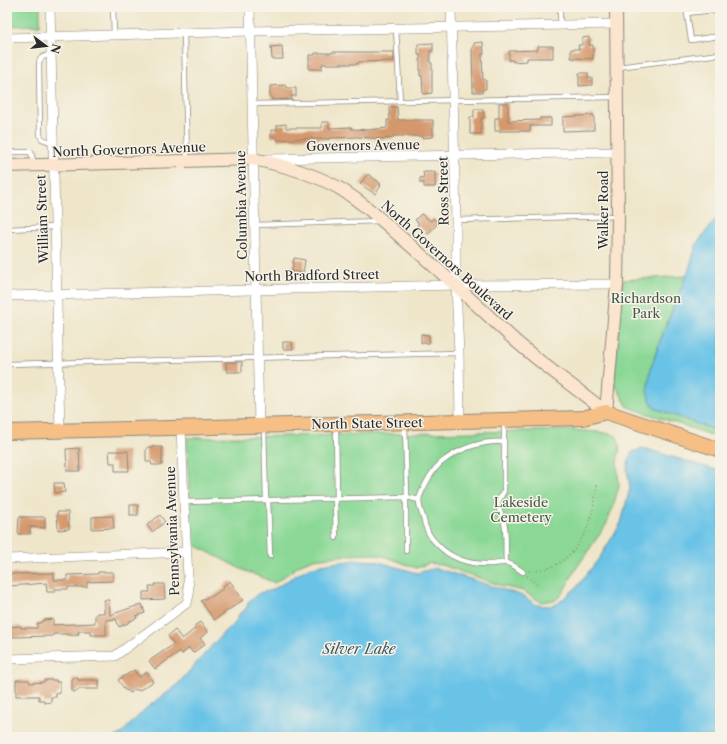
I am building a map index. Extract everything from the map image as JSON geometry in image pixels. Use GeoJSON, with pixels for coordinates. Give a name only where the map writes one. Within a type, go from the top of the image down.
{"type":"FeatureCollection","features":[{"type":"Feature","properties":{"kind":"main road","name":"Walker Road"},"geometry":{"type":"LineString","coordinates":[[606,412],[617,284],[618,216],[616,7]]}},
{"type":"Feature","properties":{"kind":"main road","name":"North Governors Avenue"},"geometry":{"type":"LineString","coordinates":[[7,166],[253,160]]}},
{"type":"Feature","properties":{"kind":"main road","name":"North Governors Boulevard"},"geometry":{"type":"LineString","coordinates":[[253,160],[299,170],[320,179],[355,198],[456,285],[532,355],[606,412]]}},
{"type":"Feature","properties":{"kind":"main road","name":"North State Street"},"geometry":{"type":"LineString","coordinates":[[7,432],[583,418],[606,412]]}},
{"type":"Feature","properties":{"kind":"main road"},"geometry":{"type":"LineString","coordinates":[[606,412],[720,450]]}},
{"type":"Feature","properties":{"kind":"street","name":"William Street"},"geometry":{"type":"LineString","coordinates":[[50,7],[60,431]]}},
{"type":"Feature","properties":{"kind":"street","name":"Columbia Avenue"},"geometry":{"type":"LineString","coordinates":[[250,7],[257,358],[261,426]]}},
{"type":"Feature","properties":{"kind":"street","name":"Ross Street"},"geometry":{"type":"LineString","coordinates":[[451,7],[460,422]]}},
{"type":"Feature","properties":{"kind":"street"},"geometry":{"type":"LineString","coordinates":[[7,38],[452,26],[616,24]]}},
{"type":"Feature","properties":{"kind":"street","name":"Governors Avenue"},"geometry":{"type":"LineString","coordinates":[[253,160],[617,152]]}},
{"type":"Feature","properties":{"kind":"street","name":"North Bradford Street"},"geometry":{"type":"LineString","coordinates":[[7,296],[456,285],[617,284]]}},
{"type":"Feature","properties":{"kind":"street","name":"Pennsylvania Avenue"},"geometry":{"type":"LineString","coordinates":[[7,659],[110,657],[120,654],[187,603],[189,595],[181,428]]}},
{"type":"Feature","properties":{"kind":"street"},"geometry":{"type":"LineString","coordinates":[[7,559],[187,552]]}},
{"type":"Feature","properties":{"kind":"lane"},"geometry":{"type":"LineString","coordinates":[[113,7],[114,36]]}},
{"type":"Feature","properties":{"kind":"lane"},"geometry":{"type":"LineString","coordinates":[[560,7],[560,25]]}},
{"type":"Feature","properties":{"kind":"lane"},"geometry":{"type":"LineString","coordinates":[[686,7],[691,40],[720,36]]}},
{"type":"Feature","properties":{"kind":"lane"},"geometry":{"type":"LineString","coordinates":[[687,13],[713,10],[718,14],[720,29]]}},
{"type":"Feature","properties":{"kind":"lane"},"geometry":{"type":"LineString","coordinates":[[396,28],[400,101]]}},
{"type":"Feature","properties":{"kind":"lane"},"geometry":{"type":"LineString","coordinates":[[184,33],[188,161]]}},
{"type":"Feature","properties":{"kind":"lane"},"geometry":{"type":"LineString","coordinates":[[616,67],[720,54]]}},
{"type":"Feature","properties":{"kind":"lane"},"geometry":{"type":"LineString","coordinates":[[252,104],[617,97]]}},
{"type":"Feature","properties":{"kind":"lane"},"geometry":{"type":"LineString","coordinates":[[7,152],[31,152],[34,166]]}},
{"type":"Feature","properties":{"kind":"lane"},"geometry":{"type":"LineString","coordinates":[[456,220],[618,216]]}},
{"type":"Feature","properties":{"kind":"lane"},"geometry":{"type":"LineString","coordinates":[[254,225],[383,221]]}},
{"type":"Feature","properties":{"kind":"lane"},"geometry":{"type":"LineString","coordinates":[[7,229],[54,227]]}},
{"type":"Feature","properties":{"kind":"lane"},"geometry":{"type":"LineString","coordinates":[[7,364],[459,353]]}},
{"type":"Feature","properties":{"kind":"lane"},"geometry":{"type":"LineString","coordinates":[[504,420],[504,491],[498,504],[498,508],[503,514],[505,524],[506,562]]}},
{"type":"Feature","properties":{"kind":"lane"},"geometry":{"type":"LineString","coordinates":[[405,422],[406,551]]}},
{"type":"Feature","properties":{"kind":"lane"},"geometry":{"type":"LineString","coordinates":[[336,424],[336,538]]}},
{"type":"Feature","properties":{"kind":"lane"},"geometry":{"type":"LineString","coordinates":[[261,426],[270,556]]}},
{"type":"Feature","properties":{"kind":"lane"},"geometry":{"type":"LineString","coordinates":[[504,442],[491,442],[476,445],[446,459],[438,465],[430,477],[419,500],[428,533],[446,552],[459,560],[474,563],[492,564],[506,562],[522,572]]}},
{"type":"Feature","properties":{"kind":"lane"},"geometry":{"type":"LineString","coordinates":[[184,502],[406,497],[419,500]]}},
{"type":"Feature","properties":{"kind":"path"},"geometry":{"type":"LineString","coordinates":[[522,572],[538,571],[548,568],[566,558],[573,552],[580,542],[590,520],[594,507],[597,484]]}},
{"type":"Feature","properties":{"kind":"path"},"geometry":{"type":"LineString","coordinates":[[522,572],[538,585]]}},
{"type":"Feature","properties":{"kind":"green space"},"geometry":{"type":"Polygon","coordinates":[[[7,7],[40,7],[40,25],[7,26],[7,7]]]}},
{"type":"Feature","properties":{"kind":"green space","name":"Richardson Park"},"geometry":{"type":"Polygon","coordinates":[[[686,276],[663,333],[651,368],[654,408],[720,432],[720,438],[628,407],[614,383],[623,280],[686,276]]]}},
{"type":"Feature","properties":{"kind":"green space","name":"Lakeside Cemetery"},"geometry":{"type":"Polygon","coordinates":[[[574,430],[599,432],[615,435],[617,437],[620,447],[617,462],[619,486],[606,525],[577,567],[562,594],[556,600],[541,602],[523,591],[502,586],[445,566],[430,563],[416,568],[387,557],[373,554],[313,559],[301,564],[275,583],[241,569],[195,545],[191,541],[187,438],[574,430]]]}},
{"type":"Feature","properties":{"kind":"water"},"geometry":{"type":"Polygon","coordinates":[[[720,214],[720,432],[654,408],[647,392],[651,368],[663,333],[689,269],[697,243],[720,214]]]}},
{"type":"Feature","properties":{"kind":"water","name":"Silver Lake"},"geometry":{"type":"Polygon","coordinates":[[[642,448],[720,471],[720,737],[115,737],[122,733],[145,709],[175,687],[225,631],[235,623],[240,613],[246,609],[249,601],[259,593],[272,590],[308,568],[357,560],[376,561],[417,573],[436,568],[523,596],[537,605],[549,606],[557,604],[577,587],[600,557],[621,523],[630,488],[627,469],[631,453],[642,448]]]}},
{"type":"Feature","properties":{"kind":"building"},"geometry":{"type":"Polygon","coordinates":[[[589,37],[589,45],[593,45],[593,59],[571,58],[571,49],[579,49],[578,45],[582,45],[582,38],[589,37]]]}},
{"type":"Feature","properties":{"kind":"building"},"geometry":{"type":"Polygon","coordinates":[[[483,42],[483,80],[486,80],[486,89],[482,89],[483,92],[473,92],[472,47],[474,47],[474,43],[483,42]]]}},
{"type":"Feature","properties":{"kind":"building"},"geometry":{"type":"Polygon","coordinates":[[[433,43],[433,51],[430,51],[430,63],[432,63],[432,93],[423,94],[418,44],[433,43]]]}},
{"type":"Feature","properties":{"kind":"building"},"geometry":{"type":"Polygon","coordinates":[[[282,46],[283,59],[272,59],[271,47],[282,46]]]}},
{"type":"Feature","properties":{"kind":"building"},"geometry":{"type":"Polygon","coordinates":[[[538,46],[553,46],[553,58],[527,58],[527,61],[513,62],[513,60],[509,60],[509,51],[538,50],[538,46]]]}},
{"type":"Feature","properties":{"kind":"building"},"geometry":{"type":"Polygon","coordinates":[[[394,52],[394,61],[358,62],[358,64],[322,64],[322,69],[309,69],[309,55],[315,55],[315,53],[394,52]]]}},
{"type":"Feature","properties":{"kind":"building"},"geometry":{"type":"Polygon","coordinates":[[[579,73],[588,73],[588,78],[592,78],[592,85],[579,86],[579,73]]]}},
{"type":"Feature","properties":{"kind":"building"},"geometry":{"type":"Polygon","coordinates":[[[285,85],[287,88],[296,88],[296,96],[291,96],[292,99],[272,100],[272,97],[270,97],[270,86],[285,85]]]}},
{"type":"Feature","properties":{"kind":"building"},"geometry":{"type":"Polygon","coordinates":[[[499,103],[508,103],[508,121],[540,120],[540,118],[551,118],[551,126],[530,126],[530,131],[495,131],[495,118],[499,118],[499,103]]]}},
{"type":"Feature","properties":{"kind":"building"},"geometry":{"type":"Polygon","coordinates":[[[389,107],[397,107],[398,120],[433,120],[433,137],[422,138],[422,136],[393,136],[393,138],[384,139],[357,137],[277,140],[277,137],[271,137],[271,130],[277,130],[277,125],[286,124],[286,128],[322,128],[322,122],[329,122],[329,128],[351,127],[352,129],[368,130],[387,128],[387,120],[390,120],[389,107]]]}},
{"type":"Feature","properties":{"kind":"building"},"geometry":{"type":"Polygon","coordinates":[[[474,109],[483,109],[484,118],[481,118],[481,134],[470,134],[470,117],[474,117],[474,109]]]}},
{"type":"Feature","properties":{"kind":"building"},"geometry":{"type":"Polygon","coordinates":[[[594,115],[594,130],[563,131],[563,117],[594,115]]]}},
{"type":"Feature","properties":{"kind":"building"},"geometry":{"type":"Polygon","coordinates":[[[423,172],[435,172],[435,187],[424,187],[424,183],[420,183],[420,178],[424,177],[423,172]]]}},
{"type":"Feature","properties":{"kind":"building"},"geometry":{"type":"Polygon","coordinates":[[[368,174],[381,184],[379,185],[381,186],[375,194],[360,184],[368,174]]]}},
{"type":"Feature","properties":{"kind":"building"},"geometry":{"type":"Polygon","coordinates":[[[421,214],[431,221],[433,218],[438,223],[428,234],[417,225],[419,223],[415,220],[421,214]]]}},
{"type":"Feature","properties":{"kind":"building"},"geometry":{"type":"Polygon","coordinates":[[[294,258],[305,260],[303,273],[292,271],[294,258]]]}},
{"type":"Feature","properties":{"kind":"building"},"geometry":{"type":"Polygon","coordinates":[[[421,334],[429,335],[429,343],[421,343],[421,334]]]}},
{"type":"Feature","properties":{"kind":"building"},"geometry":{"type":"Polygon","coordinates":[[[283,342],[292,342],[293,349],[283,349],[283,342]]]}},
{"type":"Feature","properties":{"kind":"building"},"geometry":{"type":"Polygon","coordinates":[[[226,362],[242,362],[242,372],[227,372],[226,362]]]}},
{"type":"Feature","properties":{"kind":"building"},"geometry":{"type":"Polygon","coordinates":[[[148,447],[162,447],[162,465],[152,465],[151,462],[146,462],[146,449],[148,447]]]}},
{"type":"Feature","properties":{"kind":"building"},"geometry":{"type":"Polygon","coordinates":[[[79,448],[80,471],[67,471],[66,449],[79,448]]]}},
{"type":"Feature","properties":{"kind":"building"},"geometry":{"type":"Polygon","coordinates":[[[109,451],[128,451],[129,471],[115,471],[115,463],[110,463],[109,451]]]}},
{"type":"Feature","properties":{"kind":"building"},"geometry":{"type":"Polygon","coordinates":[[[54,483],[64,483],[65,492],[55,493],[54,483]]]}},
{"type":"Feature","properties":{"kind":"building"},"geometry":{"type":"Polygon","coordinates":[[[130,505],[138,505],[138,515],[130,515],[130,505]]]}},
{"type":"Feature","properties":{"kind":"building"},"geometry":{"type":"Polygon","coordinates":[[[57,512],[68,512],[69,529],[58,530],[57,512]]]}},
{"type":"Feature","properties":{"kind":"building"},"geometry":{"type":"Polygon","coordinates":[[[160,515],[165,522],[152,532],[147,525],[160,515]]]}},
{"type":"Feature","properties":{"kind":"building"},"geometry":{"type":"Polygon","coordinates":[[[113,516],[114,528],[92,529],[92,517],[113,516]]]}},
{"type":"Feature","properties":{"kind":"building"},"geometry":{"type":"Polygon","coordinates":[[[19,517],[45,517],[45,528],[30,527],[30,534],[18,534],[19,517]]]}},
{"type":"Feature","properties":{"kind":"building"},"geometry":{"type":"Polygon","coordinates":[[[98,572],[113,572],[113,581],[87,582],[87,587],[55,589],[55,592],[47,592],[46,583],[10,586],[10,574],[54,573],[54,580],[67,580],[67,575],[98,574],[98,572]]]}},
{"type":"Feature","properties":{"kind":"building"},"geometry":{"type":"Polygon","coordinates":[[[230,581],[243,600],[214,620],[201,601],[209,596],[211,597],[224,588],[223,586],[230,581]]]}},
{"type":"Feature","properties":{"kind":"building"},"geometry":{"type":"Polygon","coordinates":[[[155,584],[164,584],[165,599],[143,600],[143,592],[150,592],[149,586],[155,586],[155,584]]]}},
{"type":"Feature","properties":{"kind":"building"},"geometry":{"type":"Polygon","coordinates":[[[104,600],[109,600],[110,615],[142,604],[145,613],[136,616],[137,618],[119,627],[116,619],[106,620],[106,635],[91,635],[91,631],[78,631],[79,634],[76,635],[53,634],[53,636],[13,637],[13,635],[8,635],[8,627],[21,626],[21,628],[37,628],[37,623],[44,620],[53,619],[53,625],[95,623],[95,616],[97,613],[104,613],[104,600]]]}},
{"type":"Feature","properties":{"kind":"building"},"geometry":{"type":"Polygon","coordinates":[[[200,622],[208,632],[200,638],[205,644],[193,653],[189,648],[182,654],[180,651],[155,669],[149,661],[174,644],[168,636],[175,630],[182,639],[196,628],[194,626],[200,622]]]}},
{"type":"Feature","properties":{"kind":"building"},"geometry":{"type":"Polygon","coordinates":[[[134,670],[139,677],[147,672],[153,682],[138,691],[136,689],[130,693],[128,690],[126,691],[118,680],[134,670]]]}},
{"type":"Feature","properties":{"kind":"building"},"geometry":{"type":"Polygon","coordinates":[[[72,678],[78,678],[78,680],[99,680],[99,689],[78,689],[78,691],[72,692],[72,678]]]}},
{"type":"Feature","properties":{"kind":"building"},"geometry":{"type":"Polygon","coordinates":[[[16,680],[29,680],[30,683],[44,682],[44,680],[56,680],[56,682],[60,682],[60,693],[56,694],[56,697],[51,697],[51,702],[44,703],[44,700],[39,700],[39,696],[16,696],[16,680]]]}}]}
